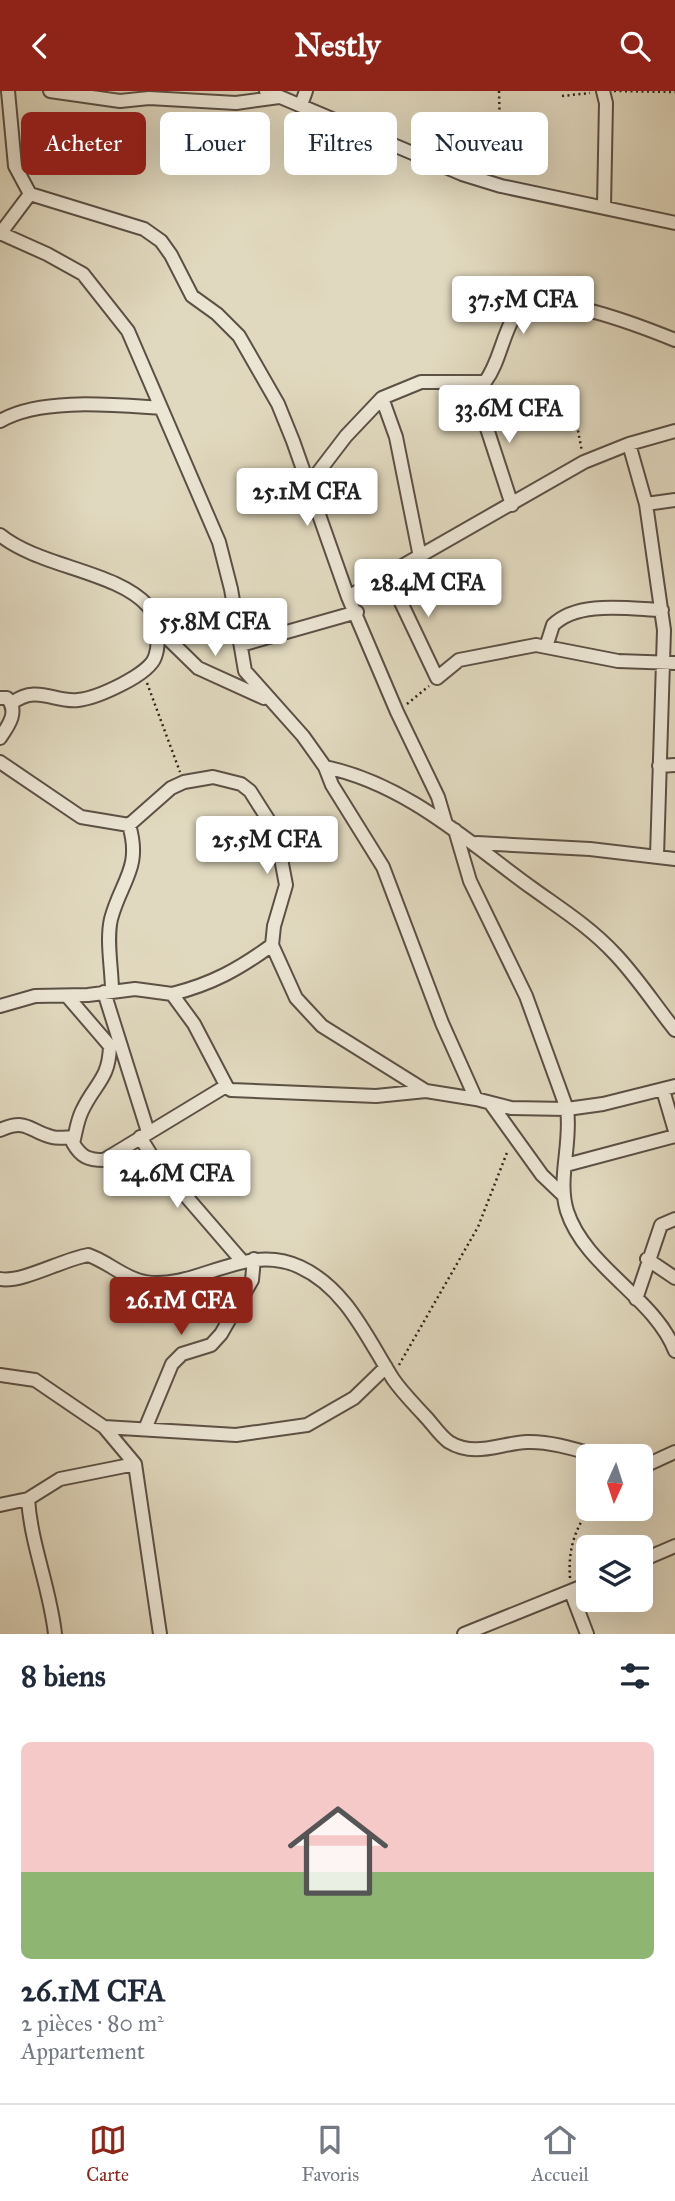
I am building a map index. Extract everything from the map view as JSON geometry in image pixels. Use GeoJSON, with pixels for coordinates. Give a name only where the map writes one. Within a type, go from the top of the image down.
{"type":"FeatureCollection","features":[{"type":"Feature","properties":{"kind":"street"},"geometry":{"type":"LineString","coordinates":[[8,91],[15,166],[30,194],[144,229],[160,241],[192,296],[217,314],[239,336],[278,404],[310,483],[348,597],[357,612],[397,712],[451,827],[470,881],[526,996],[567,1109],[570,1139],[564,1196],[568,1213],[594,1255],[658,1325],[675,1351]]}},
{"type":"Feature","properties":{"kind":"street"},"geometry":{"type":"LineString","coordinates":[[54,91],[120,101],[149,98],[236,103],[279,97]]}},
{"type":"Feature","properties":{"kind":"street"},"geometry":{"type":"LineString","coordinates":[[266,91],[461,174],[501,186],[675,223]]}},
{"type":"Feature","properties":{"kind":"street"},"geometry":{"type":"LineString","coordinates":[[301,105],[306,91]]}},
{"type":"Feature","properties":{"kind":"street"},"geometry":{"type":"LineString","coordinates":[[603,91],[606,103],[604,206]]}},
{"type":"Feature","properties":{"kind":"street"},"geometry":{"type":"LineString","coordinates":[[30,194],[0,234],[47,254],[83,274],[128,331],[219,542],[245,671],[289,719],[326,767],[332,785],[383,867],[442,1023],[475,1099]]}},
{"type":"Feature","properties":{"kind":"street"},"geometry":{"type":"LineString","coordinates":[[512,505],[479,404],[479,391],[494,370],[500,346],[517,311],[530,305],[545,303],[618,317],[675,340]]}},
{"type":"Feature","properties":{"kind":"street"},"geometry":{"type":"LineString","coordinates":[[310,483],[346,436],[382,397],[421,382],[485,382]]}},
{"type":"Feature","properties":{"kind":"street"},"geometry":{"type":"LineString","coordinates":[[382,397],[397,437],[420,557]]}},
{"type":"Feature","properties":{"kind":"street"},"geometry":{"type":"LineString","coordinates":[[0,421],[32,409],[100,405],[161,408]]}},
{"type":"Feature","properties":{"kind":"street"},"geometry":{"type":"LineString","coordinates":[[348,597],[367,583],[388,575],[584,462],[629,444],[675,431]]}},
{"type":"Feature","properties":{"kind":"street"},"geometry":{"type":"LineString","coordinates":[[629,444],[646,504],[664,630],[657,856]]}},
{"type":"Feature","properties":{"kind":"street"},"geometry":{"type":"LineString","coordinates":[[646,504],[675,500]]}},
{"type":"Feature","properties":{"kind":"street"},"geometry":{"type":"LineString","coordinates":[[0,738],[13,713],[6,701],[37,694],[80,700],[102,694],[150,668],[156,656],[154,614],[147,604],[114,584],[2,539]]}},
{"type":"Feature","properties":{"kind":"street"},"geometry":{"type":"LineString","coordinates":[[388,575],[437,678],[459,660],[519,646],[546,647],[592,657],[675,663]]}},
{"type":"Feature","properties":{"kind":"street"},"geometry":{"type":"LineString","coordinates":[[546,647],[553,625],[575,613],[598,609],[662,610]]}},
{"type":"Feature","properties":{"kind":"street"},"geometry":{"type":"LineString","coordinates":[[241,645],[357,612]]}},
{"type":"Feature","properties":{"kind":"street"},"geometry":{"type":"LineString","coordinates":[[156,627],[198,668],[268,699]]}},
{"type":"Feature","properties":{"kind":"street"},"geometry":{"type":"LineString","coordinates":[[0,762],[82,817],[129,825]]}},
{"type":"Feature","properties":{"kind":"street"},"geometry":{"type":"LineString","coordinates":[[659,766],[675,765]]}},
{"type":"Feature","properties":{"kind":"street"},"geometry":{"type":"LineString","coordinates":[[326,767],[359,775],[451,827],[476,843],[532,888],[574,915],[617,955],[675,1030]]}},
{"type":"Feature","properties":{"kind":"street"},"geometry":{"type":"LineString","coordinates":[[129,825],[171,788],[184,782],[213,777],[241,785],[250,792],[276,832],[286,885],[274,926],[272,945],[296,998],[322,1026],[426,1091]]}},
{"type":"Feature","properties":{"kind":"street"},"geometry":{"type":"LineString","coordinates":[[129,825],[135,845],[134,867],[110,922],[108,992],[144,1134],[153,1158],[248,1260],[252,1280],[221,1334],[211,1345],[182,1354],[172,1364],[145,1429]]}},
{"type":"Feature","properties":{"kind":"street"},"geometry":{"type":"LineString","coordinates":[[476,843],[675,859]]}},
{"type":"Feature","properties":{"kind":"street"},"geometry":{"type":"LineString","coordinates":[[0,1006],[35,996],[67,996],[135,989],[173,994],[229,976],[272,945]]}},
{"type":"Feature","properties":{"kind":"street"},"geometry":{"type":"LineString","coordinates":[[173,994],[194,1024],[226,1086],[232,1090],[326,1095],[400,1095],[426,1091],[511,1108],[567,1109],[669,1088],[675,1134],[566,1165]]}},
{"type":"Feature","properties":{"kind":"street"},"geometry":{"type":"LineString","coordinates":[[67,996],[110,1046],[108,1072],[83,1108],[73,1143],[80,1155],[91,1160],[104,1160],[226,1086]]}},
{"type":"Feature","properties":{"kind":"street"},"geometry":{"type":"LineString","coordinates":[[492,1104],[542,1175],[564,1196]]}},
{"type":"Feature","properties":{"kind":"street"},"geometry":{"type":"LineString","coordinates":[[0,1130],[12,1125],[28,1125],[51,1137],[75,1137]]}},
{"type":"Feature","properties":{"kind":"street"},"geometry":{"type":"LineString","coordinates":[[636,1299],[647,1259],[661,1225],[675,1219]]}},
{"type":"Feature","properties":{"kind":"street"},"geometry":{"type":"LineString","coordinates":[[0,1279],[14,1282],[36,1270],[88,1255],[146,1282],[174,1280],[223,1269],[248,1260],[297,1265],[323,1282],[349,1307],[389,1372],[449,1442],[470,1448],[494,1450],[526,1442],[576,1452]]}},
{"type":"Feature","properties":{"kind":"street"},"geometry":{"type":"LineString","coordinates":[[647,1259],[675,1278]]}},
{"type":"Feature","properties":{"kind":"street"},"geometry":{"type":"LineString","coordinates":[[104,1427],[236,1435],[307,1425],[354,1398],[389,1372]]}},
{"type":"Feature","properties":{"kind":"street"},"geometry":{"type":"LineString","coordinates":[[0,1375],[35,1380],[104,1427],[135,1464],[160,1634]]}},
{"type":"Feature","properties":{"kind":"street"},"geometry":{"type":"LineString","coordinates":[[653,1463],[674,1455]]}},
{"type":"Feature","properties":{"kind":"street"},"geometry":{"type":"LineString","coordinates":[[0,1505],[28,1499],[60,1479],[135,1464]]}},
{"type":"Feature","properties":{"kind":"street"},"geometry":{"type":"LineString","coordinates":[[28,1499],[31,1525],[52,1607],[55,1634]]}},
{"type":"Feature","properties":{"kind":"street"},"geometry":{"type":"LineString","coordinates":[[653,1555],[675,1546]]}},
{"type":"Feature","properties":{"kind":"street"},"geometry":{"type":"LineString","coordinates":[[464,1634],[576,1590]]}},
{"type":"Feature","properties":{"kind":"street"},"geometry":{"type":"LineString","coordinates":[[571,1592],[587,1634]]}},
{"type":"Feature","properties":{"kind":"path"},"geometry":{"type":"LineString","coordinates":[[499,91],[501,186]]}},
{"type":"Feature","properties":{"kind":"path"},"geometry":{"type":"LineString","coordinates":[[562,96],[603,91],[675,92]]}},
{"type":"Feature","properties":{"kind":"path"},"geometry":{"type":"LineString","coordinates":[[572,398],[584,462]]}},
{"type":"Feature","properties":{"kind":"path"},"geometry":{"type":"LineString","coordinates":[[143,672],[184,782]]}},
{"type":"Feature","properties":{"kind":"path"},"geometry":{"type":"LineString","coordinates":[[397,712],[437,678]]}},
{"type":"Feature","properties":{"kind":"path"},"geometry":{"type":"LineString","coordinates":[[389,1372],[478,1227],[514,1138]]}},
{"type":"Feature","properties":{"kind":"path"},"geometry":{"type":"LineString","coordinates":[[571,1592],[569,1558],[572,1540],[582,1521]]}}]}
